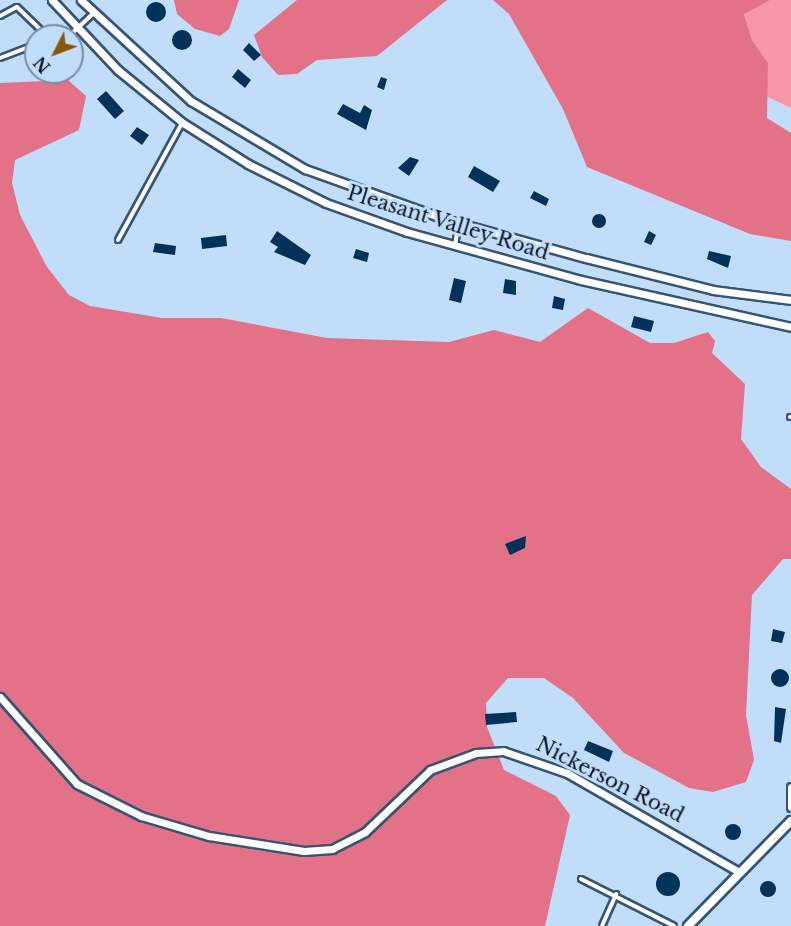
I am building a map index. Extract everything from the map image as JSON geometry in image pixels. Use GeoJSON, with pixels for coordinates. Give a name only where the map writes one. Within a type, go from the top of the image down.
{"type":"FeatureCollection","features":[{"type":"Feature","properties":{"kind":"street","name":"Pleasant Valley Road"},"geometry":{"type":"LineString","coordinates":[[52,0],[74,24]]}},
{"type":"Feature","properties":{"kind":"street","name":"Pleasant Valley Road"},"geometry":{"type":"LineString","coordinates":[[81,0],[93,14],[191,101],[263,148],[360,192],[459,223],[668,280],[791,300]]}},
{"type":"Feature","properties":{"kind":"street","name":"Pleasant Valley Road"},"geometry":{"type":"LineString","coordinates":[[84,34],[183,123],[287,185],[366,218],[455,245],[708,312],[791,327]]}},
{"type":"Feature","properties":{"kind":"street","name":"Nickerson Road"},"geometry":{"type":"LineString","coordinates":[[0,697],[77,784],[141,816],[209,836],[295,850],[332,849],[364,832],[430,770],[476,753],[503,751],[567,773],[739,872]]}},
{"type":"Feature","properties":{"kind":"street"},"geometry":{"type":"LineString","coordinates":[[791,787],[791,807]]}},
{"type":"Feature","properties":{"kind":"street"},"geometry":{"type":"LineString","coordinates":[[688,926],[791,821]]}},
{"type":"Feature","properties":{"kind":"lane"},"geometry":{"type":"LineString","coordinates":[[0,16],[17,7],[35,24]]}},
{"type":"Feature","properties":{"kind":"lane"},"geometry":{"type":"LineString","coordinates":[[83,24],[93,14]]}},
{"type":"Feature","properties":{"kind":"lane"},"geometry":{"type":"LineString","coordinates":[[0,58],[24,49]]}},
{"type":"Feature","properties":{"kind":"lane"},"geometry":{"type":"LineString","coordinates":[[118,240],[183,123]]}},
{"type":"Feature","properties":{"kind":"lane"},"geometry":{"type":"LineString","coordinates":[[455,245],[459,223]]}},
{"type":"Feature","properties":{"kind":"lane"},"geometry":{"type":"LineString","coordinates":[[581,879],[616,894],[674,926]]}},
{"type":"Feature","properties":{"kind":"lane"},"geometry":{"type":"LineString","coordinates":[[602,926],[616,894]]}},
{"type":"Feature","properties":{"kind":"shaded area"},"geometry":{"type":"Polygon","coordinates":[[[174,0],[239,0],[229,29],[220,36],[195,29],[177,14],[174,0]]]}},
{"type":"Feature","properties":{"kind":"shaded area"},"geometry":{"type":"Polygon","coordinates":[[[297,0],[447,0],[377,56],[317,60],[297,74],[278,75],[262,57],[254,35],[297,0]]]}},
{"type":"Feature","properties":{"kind":"shaded area"},"geometry":{"type":"Polygon","coordinates":[[[493,0],[770,0],[744,14],[752,40],[768,63],[767,118],[791,133],[791,241],[750,234],[587,167],[563,109],[509,14],[493,0]]]}},
{"type":"Feature","properties":{"kind":"shaded area"},"geometry":{"type":"Polygon","coordinates":[[[770,0],[791,0],[791,108],[766,96],[768,63],[752,40],[744,13],[770,0]]]}},
{"type":"Feature","properties":{"kind":"shaded area"},"geometry":{"type":"Polygon","coordinates":[[[0,83],[72,84],[86,96],[79,130],[15,160],[12,183],[20,215],[47,267],[69,295],[90,306],[162,318],[221,318],[327,338],[449,342],[494,330],[540,342],[588,308],[650,343],[674,343],[708,332],[715,341],[712,353],[745,384],[741,439],[761,467],[791,489],[791,559],[783,559],[752,595],[746,715],[754,760],[746,782],[713,792],[689,788],[624,753],[573,698],[544,678],[508,678],[486,703],[487,727],[504,770],[556,796],[570,815],[545,926],[0,926],[0,83]]]}},
{"type":"Feature","properties":{"kind":"building"},"geometry":{"type":"Polygon","coordinates":[[[152,2],[160,2],[166,8],[166,16],[160,22],[152,22],[146,16],[146,8],[152,2]]]}},
{"type":"Feature","properties":{"kind":"building"},"geometry":{"type":"Polygon","coordinates":[[[182,30],[189,33],[192,40],[189,47],[182,50],[175,47],[172,40],[175,33],[182,30]]]}},
{"type":"Feature","properties":{"kind":"building"},"geometry":{"type":"Polygon","coordinates":[[[249,43],[261,55],[254,61],[243,50],[249,43]]]}},
{"type":"Feature","properties":{"kind":"building"},"geometry":{"type":"Polygon","coordinates":[[[238,69],[251,80],[245,88],[232,77],[238,69]]]}},
{"type":"Feature","properties":{"kind":"building"},"geometry":{"type":"Polygon","coordinates":[[[381,77],[387,79],[384,90],[377,87],[381,77]]]}},
{"type":"Feature","properties":{"kind":"building"},"geometry":{"type":"Polygon","coordinates":[[[106,91],[124,111],[115,119],[97,99],[106,91]]]}},
{"type":"Feature","properties":{"kind":"building"},"geometry":{"type":"Polygon","coordinates":[[[343,104],[360,113],[364,105],[372,110],[366,130],[337,114],[343,104]]]}},
{"type":"Feature","properties":{"kind":"building"},"geometry":{"type":"Polygon","coordinates":[[[137,127],[149,135],[142,145],[130,136],[137,127]]]}},
{"type":"Feature","properties":{"kind":"building"},"geometry":{"type":"Polygon","coordinates":[[[410,157],[419,160],[409,176],[398,168],[410,157]]]}},
{"type":"Feature","properties":{"kind":"building"},"geometry":{"type":"Polygon","coordinates":[[[474,166],[500,181],[493,192],[468,177],[474,166]]]}},
{"type":"Feature","properties":{"kind":"building"},"geometry":{"type":"Polygon","coordinates":[[[534,191],[549,199],[546,206],[530,198],[534,191]]]}},
{"type":"Feature","properties":{"kind":"building"},"geometry":{"type":"Polygon","coordinates":[[[596,214],[602,214],[606,221],[602,228],[596,228],[592,224],[592,218],[596,214]]]}},
{"type":"Feature","properties":{"kind":"building"},"geometry":{"type":"Polygon","coordinates":[[[277,231],[311,255],[305,265],[274,252],[278,247],[270,242],[277,231]]]}},
{"type":"Feature","properties":{"kind":"building"},"geometry":{"type":"Polygon","coordinates":[[[649,231],[656,235],[651,245],[644,242],[649,231]]]}},
{"type":"Feature","properties":{"kind":"building"},"geometry":{"type":"Polygon","coordinates":[[[226,235],[227,246],[202,249],[201,238],[226,235]]]}},
{"type":"Feature","properties":{"kind":"building"},"geometry":{"type":"Polygon","coordinates":[[[155,243],[176,246],[175,255],[153,252],[155,243]]]}},
{"type":"Feature","properties":{"kind":"building"},"geometry":{"type":"Polygon","coordinates":[[[356,249],[369,253],[367,262],[353,258],[356,249]]]}},
{"type":"Feature","properties":{"kind":"building"},"geometry":{"type":"Polygon","coordinates":[[[709,251],[731,256],[728,268],[707,259],[709,251]]]}},
{"type":"Feature","properties":{"kind":"building"},"geometry":{"type":"Polygon","coordinates":[[[454,278],[466,281],[461,303],[449,300],[454,278]]]}},
{"type":"Feature","properties":{"kind":"building"},"geometry":{"type":"Polygon","coordinates":[[[505,279],[516,281],[516,295],[503,293],[505,279]]]}},
{"type":"Feature","properties":{"kind":"building"},"geometry":{"type":"Polygon","coordinates":[[[554,296],[565,299],[563,310],[552,308],[554,296]]]}},
{"type":"Feature","properties":{"kind":"building"},"geometry":{"type":"Polygon","coordinates":[[[634,316],[654,321],[651,332],[631,327],[634,316]]]}},
{"type":"Feature","properties":{"kind":"building"},"geometry":{"type":"Polygon","coordinates":[[[526,536],[525,548],[510,555],[505,544],[526,536]]]}},
{"type":"Feature","properties":{"kind":"building"},"geometry":{"type":"Polygon","coordinates":[[[773,629],[785,632],[782,643],[771,641],[773,629]]]}},
{"type":"Feature","properties":{"kind":"building"},"geometry":{"type":"Polygon","coordinates":[[[780,669],[786,672],[789,678],[786,684],[780,687],[774,684],[771,678],[774,672],[780,669]]]}},
{"type":"Feature","properties":{"kind":"building"},"geometry":{"type":"Polygon","coordinates":[[[775,707],[786,709],[781,743],[774,741],[775,707]]]}},
{"type":"Feature","properties":{"kind":"building"},"geometry":{"type":"Polygon","coordinates":[[[516,712],[517,722],[486,725],[485,714],[516,712]]]}},
{"type":"Feature","properties":{"kind":"building"},"geometry":{"type":"Polygon","coordinates":[[[588,741],[613,751],[609,762],[584,750],[588,741]]]}},
{"type":"Feature","properties":{"kind":"building"},"geometry":{"type":"Polygon","coordinates":[[[730,824],[736,824],[741,832],[739,838],[730,840],[725,835],[725,829],[730,824]]]}},
{"type":"Feature","properties":{"kind":"building"},"geometry":{"type":"Polygon","coordinates":[[[668,872],[676,876],[680,884],[676,892],[668,896],[660,892],[656,884],[660,876],[668,872]]]}},
{"type":"Feature","properties":{"kind":"building"},"geometry":{"type":"Polygon","coordinates":[[[768,881],[776,889],[768,897],[760,889],[768,881]]]}}]}
